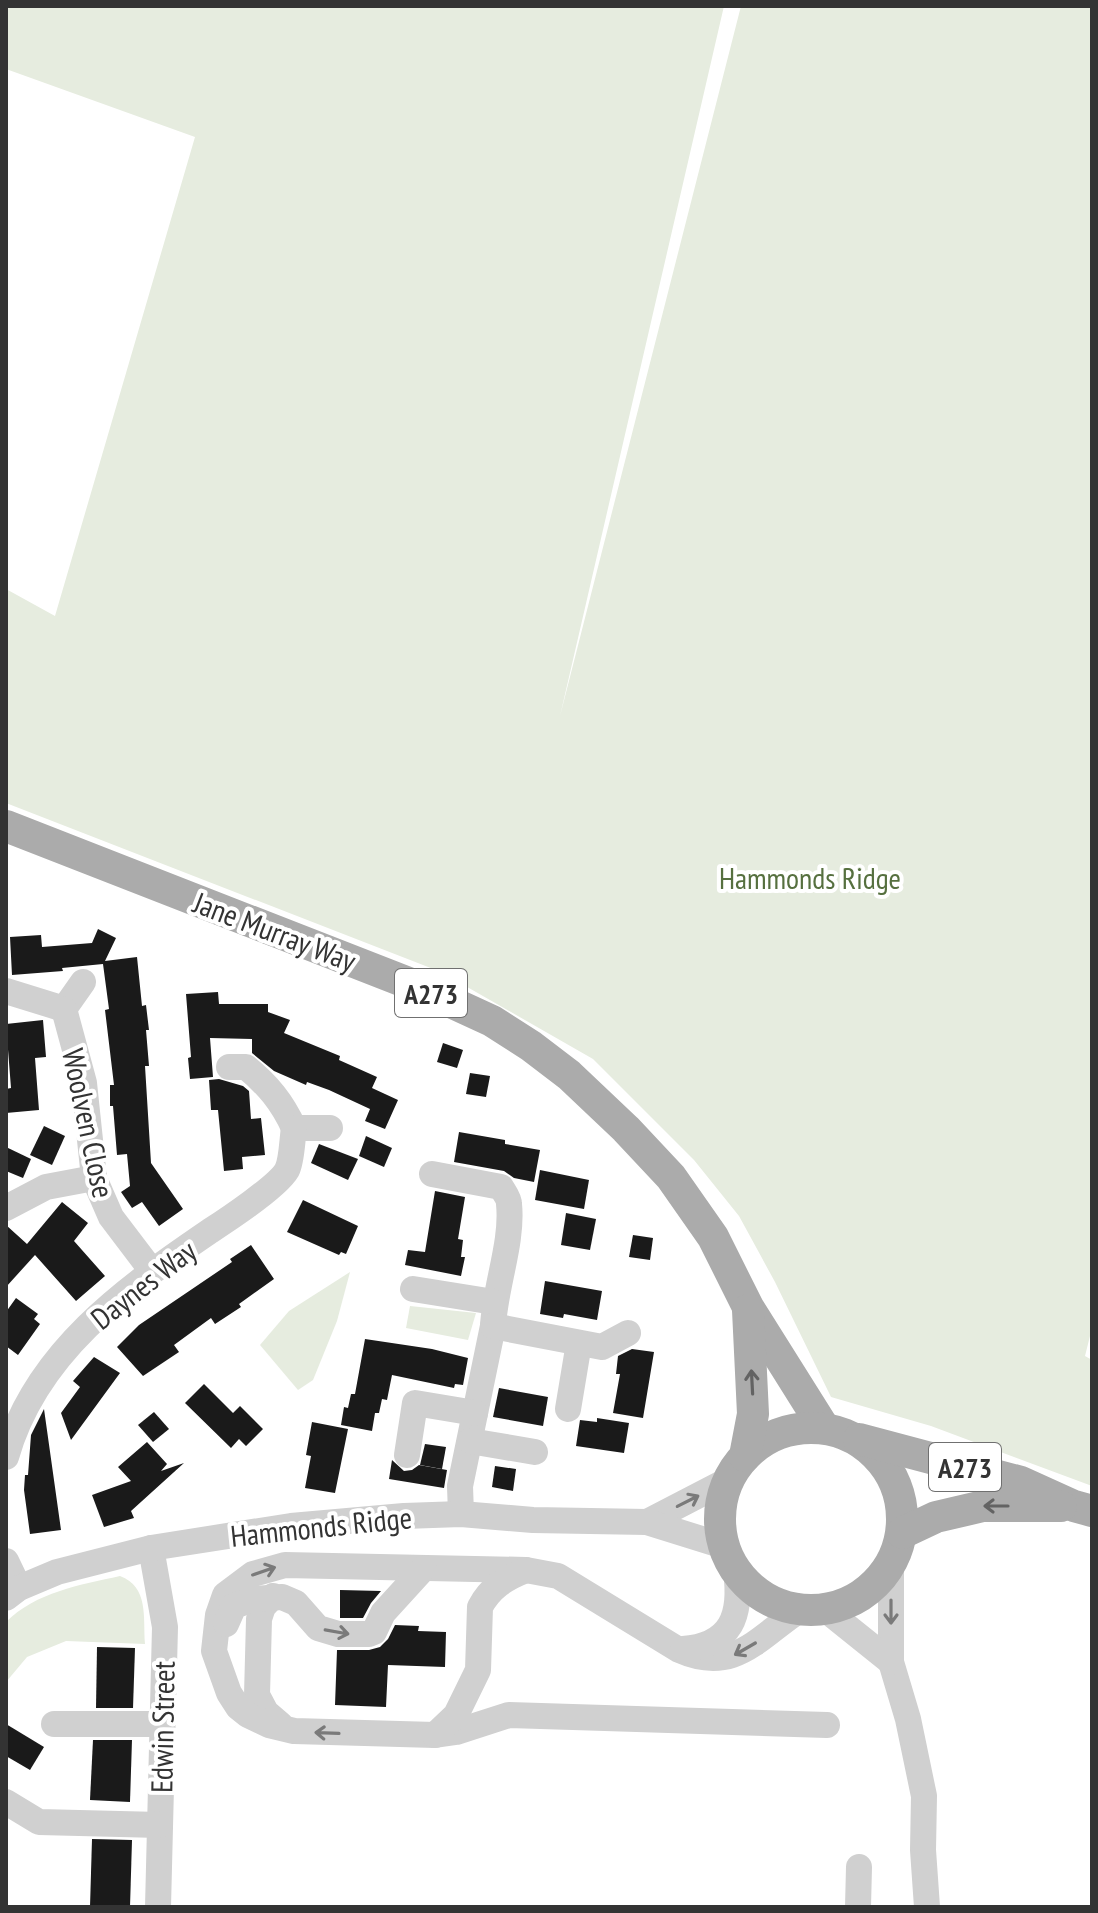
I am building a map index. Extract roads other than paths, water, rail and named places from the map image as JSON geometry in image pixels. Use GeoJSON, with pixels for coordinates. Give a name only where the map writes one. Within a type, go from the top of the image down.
{"type":"FeatureCollection","features":[{"type":"Feature","properties":{"kind":"main road","name":"Jane Murray Way"},"geometry":{"type":"LineString","coordinates":[[6,826],[416,986],[492,1021],[531,1046],[569,1075],[671,1177],[713,1237],[748,1307],[838,1433]]}},
{"type":"Feature","properties":{"kind":"main road","name":"Jane Murray Way"},"geometry":{"type":"LineString","coordinates":[[736,1468],[753,1414],[748,1307]]}},
{"type":"Feature","properties":{"kind":"main road"},"geometry":{"type":"LineString","coordinates":[[795,1429],[838,1433],[876,1454],[893,1477],[902,1504],[896,1548],[875,1584],[852,1600],[813,1609],[779,1604],[755,1590],[730,1558],[720,1524],[721,1501],[736,1468],[767,1438],[795,1429]]}},
{"type":"Feature","properties":{"kind":"main road","name":"A273"},"geometry":{"type":"LineString","coordinates":[[838,1433],[1021,1482],[1083,1509]]}},
{"type":"Feature","properties":{"kind":"main road","name":"A273"},"geometry":{"type":"LineString","coordinates":[[896,1548],[936,1517],[983,1506],[1083,1509]]}},
{"type":"Feature","properties":{"kind":"street"},"geometry":{"type":"LineString","coordinates":[[6,991],[64,1009],[83,982]]}},
{"type":"Feature","properties":{"kind":"street","name":"Woolven Close"},"geometry":{"type":"LineString","coordinates":[[64,1009],[84,1083],[94,1178],[111,1217],[152,1271]]}},
{"type":"Feature","properties":{"kind":"street"},"geometry":{"type":"LineString","coordinates":[[229,1067],[246,1067],[266,1083],[282,1101],[294,1128],[330,1128]]}},
{"type":"Feature","properties":{"kind":"street","name":"Daynes Way"},"geometry":{"type":"LineString","coordinates":[[6,1457],[13,1433],[40,1380],[88,1324],[152,1271],[237,1214],[287,1170],[294,1128]]}},
{"type":"Feature","properties":{"kind":"street"},"geometry":{"type":"LineString","coordinates":[[432,1174],[501,1187],[509,1201],[507,1236],[460,1486],[461,1514]]}},
{"type":"Feature","properties":{"kind":"street"},"geometry":{"type":"LineString","coordinates":[[6,1208],[46,1187],[94,1178]]}},
{"type":"Feature","properties":{"kind":"street"},"geometry":{"type":"LineString","coordinates":[[413,1289],[579,1343],[602,1347],[628,1333]]}},
{"type":"Feature","properties":{"kind":"street"},"geometry":{"type":"LineString","coordinates":[[568,1409],[579,1343]]}},
{"type":"Feature","properties":{"kind":"street"},"geometry":{"type":"LineString","coordinates":[[407,1455],[415,1403],[475,1413]]}},
{"type":"Feature","properties":{"kind":"street"},"geometry":{"type":"LineString","coordinates":[[470,1441],[524,1454]]}},
{"type":"Feature","properties":{"kind":"street","name":"Hammonds Ridge"},"geometry":{"type":"LineString","coordinates":[[647,1522],[736,1468]]}},
{"type":"Feature","properties":{"kind":"street","name":"Hammonds Ridge"},"geometry":{"type":"LineString","coordinates":[[13,1593],[57,1572],[151,1548],[291,1526],[404,1516],[461,1514],[533,1520],[647,1522],[730,1558]]}},
{"type":"Feature","properties":{"kind":"street","name":"Edwin Street"},"geometry":{"type":"LineString","coordinates":[[151,1548],[165,1627],[158,1907]]}},
{"type":"Feature","properties":{"kind":"street"},"geometry":{"type":"LineString","coordinates":[[896,1548],[891,1662],[908,1719],[924,1796],[923,1850],[927,1907]]}},
{"type":"Feature","properties":{"kind":"street"},"geometry":{"type":"LineString","coordinates":[[679,1650],[714,1643],[724,1634],[737,1612],[739,1590],[730,1558]]}},
{"type":"Feature","properties":{"kind":"street"},"geometry":{"type":"LineString","coordinates":[[6,1561],[13,1593]]}},
{"type":"Feature","properties":{"kind":"street"},"geometry":{"type":"LineString","coordinates":[[827,1725],[509,1715],[456,1732],[435,1735],[294,1731],[269,1725],[248,1715],[234,1701],[214,1651],[218,1615],[225,1595],[253,1574],[285,1565],[526,1570],[558,1576],[679,1650],[696,1657],[719,1660],[736,1656],[750,1649],[777,1625],[813,1609],[891,1662]]}},
{"type":"Feature","properties":{"kind":"street"},"geometry":{"type":"LineString","coordinates":[[223,1676],[223,1650],[231,1609],[243,1602],[273,1596],[296,1603],[318,1628],[338,1634],[369,1634],[374,1632],[383,1613],[430,1568]]}},
{"type":"Feature","properties":{"kind":"street"},"geometry":{"type":"LineString","coordinates":[[430,1568],[463,1586],[480,1607]]}},
{"type":"Feature","properties":{"kind":"street"},"geometry":{"type":"LineString","coordinates":[[435,1735],[456,1715],[478,1670],[480,1607],[495,1586],[526,1570]]}},
{"type":"Feature","properties":{"kind":"street"},"geometry":{"type":"LineString","coordinates":[[273,1596],[263,1607],[259,1619],[257,1695],[266,1712],[294,1731]]}},
{"type":"Feature","properties":{"kind":"street"},"geometry":{"type":"LineString","coordinates":[[478,1670],[493,1702],[509,1715]]}},
{"type":"Feature","properties":{"kind":"street"},"geometry":{"type":"LineString","coordinates":[[54,1724],[162,1724]]}},
{"type":"Feature","properties":{"kind":"street"},"geometry":{"type":"LineString","coordinates":[[6,1802],[39,1822],[160,1825]]}},
{"type":"Feature","properties":{"kind":"street"},"geometry":{"type":"LineString","coordinates":[[858,1907],[859,1867]]}}]}
